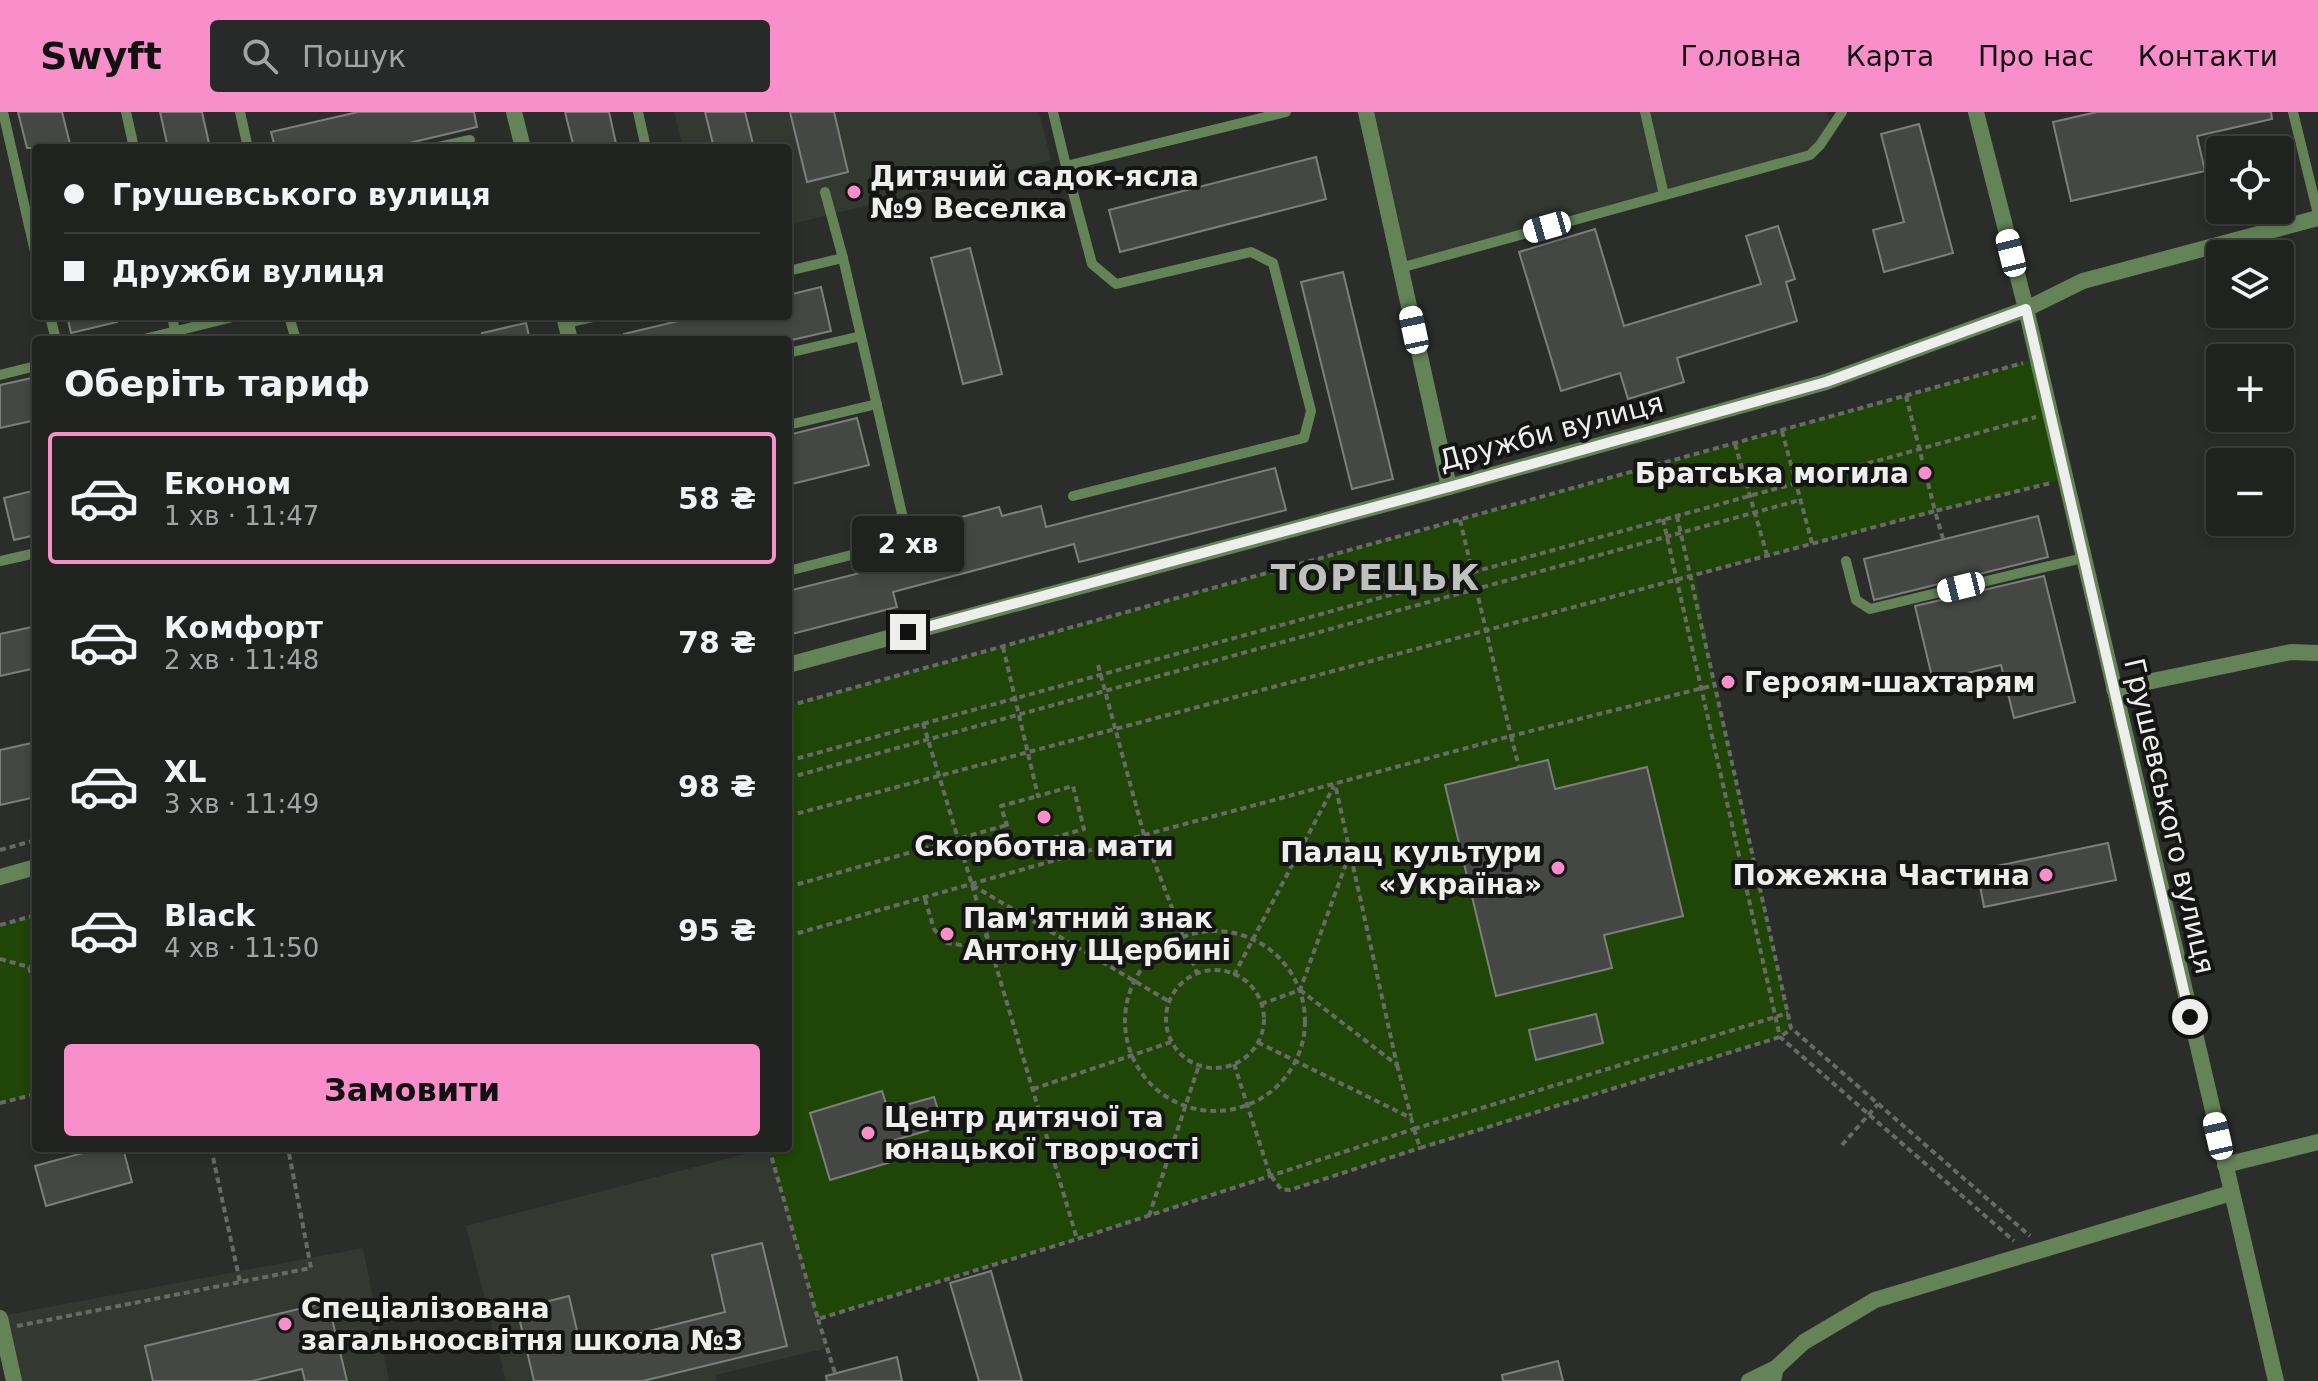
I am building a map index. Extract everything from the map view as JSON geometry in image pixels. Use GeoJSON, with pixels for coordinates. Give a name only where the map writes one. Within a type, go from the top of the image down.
{"type":"FeatureCollection","features":[{"type":"Feature","properties":{"kind":"street"},"geometry":{"type":"LineString","coordinates":[[514,112],[522,144]]}},
{"type":"Feature","properties":{"kind":"street"},"geometry":{"type":"LineString","coordinates":[[1366,112],[1449,487]]}},
{"type":"Feature","properties":{"kind":"street","name":"Грушевського вулиця"},"geometry":{"type":"LineString","coordinates":[[1976,112],[2026,309],[2276,1381]]}},
{"type":"Feature","properties":{"kind":"street","name":"Дружби вулиця"},"geometry":{"type":"LineString","coordinates":[[792,664],[1826,382],[2026,309],[2083,281],[2318,216]]}},
{"type":"Feature","properties":{"kind":"street"},"geometry":{"type":"LineString","coordinates":[[2114,689],[2291,652],[2317,657]]}},
{"type":"Feature","properties":{"kind":"street"},"geometry":{"type":"LineString","coordinates":[[0,877],[32,868]]}},
{"type":"Feature","properties":{"kind":"street"},"geometry":{"type":"LineString","coordinates":[[2225,1165],[2318,1142]]}},
{"type":"Feature","properties":{"kind":"street"},"geometry":{"type":"LineString","coordinates":[[1749,1381],[1775,1375],[1804,1342],[1875,1300],[2231,1193]]}},
{"type":"Feature","properties":{"kind":"street"},"geometry":{"type":"LineString","coordinates":[[1,1322],[14,1381]]}},
{"type":"Feature","properties":{"kind":"lane"},"geometry":{"type":"LineString","coordinates":[[3,112],[32,239]]}},
{"type":"Feature","properties":{"kind":"lane"},"geometry":{"type":"LineString","coordinates":[[126,112],[133,144]]}},
{"type":"Feature","properties":{"kind":"lane"},"geometry":{"type":"LineString","coordinates":[[240,112],[247,144]]}},
{"type":"Feature","properties":{"kind":"lane"},"geometry":{"type":"LineString","coordinates":[[638,112],[645,144]]}},
{"type":"Feature","properties":{"kind":"lane"},"geometry":{"type":"LineString","coordinates":[[1053,112],[1092,264],[1116,284],[1251,252],[1273,263],[1311,411],[1304,438],[1073,496]]}},
{"type":"Feature","properties":{"kind":"lane"},"geometry":{"type":"LineString","coordinates":[[1066,166],[1239,118],[1286,112]]}},
{"type":"Feature","properties":{"kind":"lane"},"geometry":{"type":"LineString","coordinates":[[1645,112],[1664,195]]}},
{"type":"Feature","properties":{"kind":"lane"},"geometry":{"type":"LineString","coordinates":[[1400,268],[1810,155],[1842,112]]}},
{"type":"Feature","properties":{"kind":"lane"},"geometry":{"type":"LineString","coordinates":[[2293,112],[2318,216]]}},
{"type":"Feature","properties":{"kind":"lane"},"geometry":{"type":"LineString","coordinates":[[452,144],[470,140]]}},
{"type":"Feature","properties":{"kind":"lane"},"geometry":{"type":"LineString","coordinates":[[792,570],[891,545],[902,514],[825,192]]}},
{"type":"Feature","properties":{"kind":"lane"},"geometry":{"type":"LineString","coordinates":[[792,270],[843,258]]}},
{"type":"Feature","properties":{"kind":"lane"},"geometry":{"type":"LineString","coordinates":[[173,320],[175,331]]}},
{"type":"Feature","properties":{"kind":"lane"},"geometry":{"type":"LineString","coordinates":[[156,336],[220,320]]}},
{"type":"Feature","properties":{"kind":"lane"},"geometry":{"type":"LineString","coordinates":[[792,352],[861,336]]}},
{"type":"Feature","properties":{"kind":"lane"},"geometry":{"type":"LineString","coordinates":[[0,375],[32,367]]}},
{"type":"Feature","properties":{"kind":"lane"},"geometry":{"type":"LineString","coordinates":[[792,424],[877,404]]}},
{"type":"Feature","properties":{"kind":"lane"},"geometry":{"type":"LineString","coordinates":[[0,561],[32,554]]}},
{"type":"Feature","properties":{"kind":"lane"},"geometry":{"type":"LineString","coordinates":[[1846,561],[1856,600],[1870,609],[2083,558]]}},
{"type":"Feature","properties":{"kind":"path"},"geometry":{"type":"LineString","coordinates":[[792,705],[2037,359]]}},
{"type":"Feature","properties":{"kind":"path"},"geometry":{"type":"LineString","coordinates":[[1906,396],[1943,539]]}},
{"type":"Feature","properties":{"kind":"path"},"geometry":{"type":"LineString","coordinates":[[792,760],[2050,413]]}},
{"type":"Feature","properties":{"kind":"path"},"geometry":{"type":"LineString","coordinates":[[1782,431],[1812,543]]}},
{"type":"Feature","properties":{"kind":"path"},"geometry":{"type":"LineString","coordinates":[[1735,444],[1767,555]]}},
{"type":"Feature","properties":{"kind":"path"},"geometry":{"type":"LineString","coordinates":[[792,815],[1812,543],[2065,479]]}},
{"type":"Feature","properties":{"kind":"path"},"geometry":{"type":"LineString","coordinates":[[792,777],[1800,500]]}},
{"type":"Feature","properties":{"kind":"path"},"geometry":{"type":"LineString","coordinates":[[1677,516],[1791,1028],[2037,1251]]}},
{"type":"Feature","properties":{"kind":"path"},"geometry":{"type":"LineString","coordinates":[[1663,519],[1780,1037],[1869,1115],[2037,1251]]}},
{"type":"Feature","properties":{"kind":"path"},"geometry":{"type":"LineString","coordinates":[[1460,520],[1519,767]]}},
{"type":"Feature","properties":{"kind":"path"},"geometry":{"type":"LineString","coordinates":[[1003,647],[1038,796]]}},
{"type":"Feature","properties":{"kind":"path"},"geometry":{"type":"LineString","coordinates":[[1098,665],[1144,835],[1197,973]]}},
{"type":"Feature","properties":{"kind":"path"},"geometry":{"type":"LineString","coordinates":[[792,935],[1144,835],[1511,736],[1715,685]]}},
{"type":"Feature","properties":{"kind":"path"},"geometry":{"type":"LineString","coordinates":[[923,723],[1077,1239]]}},
{"type":"Feature","properties":{"kind":"path"},"geometry":{"type":"LineString","coordinates":[[1335,784],[1397,1065],[1420,1148]]}},
{"type":"Feature","properties":{"kind":"path"},"geometry":{"type":"LineString","coordinates":[[1234,975],[1335,784]]}},
{"type":"Feature","properties":{"kind":"path"},"geometry":{"type":"LineString","coordinates":[[1073,786],[1084,829],[1014,849],[1001,806],[1038,796],[1073,786]]}},
{"type":"Feature","properties":{"kind":"path"},"geometry":{"type":"LineString","coordinates":[[792,886],[1007,825]]}},
{"type":"Feature","properties":{"kind":"path"},"geometry":{"type":"LineString","coordinates":[[0,850],[32,841]]}},
{"type":"Feature","properties":{"kind":"path"},"geometry":{"type":"LineString","coordinates":[[1351,850],[1300,990],[1305,1004],[1305,1033],[1296,1061],[1279,1085],[1254,1103],[1224,1111],[1194,1109],[1166,1097],[1143,1076],[1129,1049],[1124,1019],[1130,988],[1146,962],[1168,943],[1195,932],[1225,930],[1253,938],[1277,954],[1295,977],[1300,990],[1397,1065]]}},
{"type":"Feature","properties":{"kind":"path"},"geometry":{"type":"LineString","coordinates":[[972,885],[1170,1002]]}},
{"type":"Feature","properties":{"kind":"path"},"geometry":{"type":"LineString","coordinates":[[925,898],[934,929],[945,943],[961,945],[987,936]]}},
{"type":"Feature","properties":{"kind":"path"},"geometry":{"type":"LineString","coordinates":[[0,925],[32,916]]}},
{"type":"Feature","properties":{"kind":"path"},"geometry":{"type":"LineString","coordinates":[[0,959],[32,967]]}},
{"type":"Feature","properties":{"kind":"path"},"geometry":{"type":"LineString","coordinates":[[29,967],[32,979]]}},
{"type":"Feature","properties":{"kind":"path"},"geometry":{"type":"LineString","coordinates":[[1211,970],[1234,975],[1254,989],[1261,1004],[1264,1020],[1261,1036],[1247,1056],[1234,1064],[1218,1068],[1199,1065],[1181,1055],[1171,1042],[1166,1027],[1170,1002],[1182,983],[1197,973],[1211,970]]}},
{"type":"Feature","properties":{"kind":"path"},"geometry":{"type":"LineString","coordinates":[[1261,1004],[1300,990]]}},
{"type":"Feature","properties":{"kind":"path"},"geometry":{"type":"LineString","coordinates":[[818,1319],[1788,1013]]}},
{"type":"Feature","properties":{"kind":"path"},"geometry":{"type":"LineString","coordinates":[[1234,1064],[1271,1176],[1281,1189],[1290,1190],[1780,1037],[1791,1028]]}},
{"type":"Feature","properties":{"kind":"path"},"geometry":{"type":"LineString","coordinates":[[1033,1089],[1171,1042]]}},
{"type":"Feature","properties":{"kind":"path"},"geometry":{"type":"LineString","coordinates":[[1257,1042],[1411,1118]]}},
{"type":"Feature","properties":{"kind":"path"},"geometry":{"type":"LineString","coordinates":[[1148,1216],[1199,1065]]}},
{"type":"Feature","properties":{"kind":"path"},"geometry":{"type":"LineString","coordinates":[[0,1103],[32,1095]]}},
{"type":"Feature","properties":{"kind":"path"},"geometry":{"type":"LineString","coordinates":[[1842,1145],[1878,1104]]}},
{"type":"Feature","properties":{"kind":"path"},"geometry":{"type":"LineString","coordinates":[[212,1152],[240,1282]]}},
{"type":"Feature","properties":{"kind":"path"},"geometry":{"type":"LineString","coordinates":[[1,1322],[311,1268],[289,1152]]}},
{"type":"Feature","properties":{"kind":"path"},"geometry":{"type":"LineString","coordinates":[[770,1152],[835,1373]]}},
{"type":"Feature","properties":{"kind":"shaded area","name":"Дитячий садок-ясла №9 Веселка"},"geometry":{"type":"Polygon","coordinates":[[[674,112],[1039,112],[1051,160],[792,224],[792,144],[682,144],[674,112]]]}},
{"type":"Feature","properties":{"kind":"shaded area"},"geometry":{"type":"Polygon","coordinates":[[[1366,112],[1827,112],[1831,129],[1810,155],[1400,268],[1366,112]]]}},
{"type":"Feature","properties":{"kind":"shaded area"},"geometry":{"type":"Polygon","coordinates":[[[753,1152],[770,1152],[827,1348],[716,1375],[716,1381],[506,1381],[466,1226],[753,1152]]]}},
{"type":"Feature","properties":{"kind":"shaded area"},"geometry":{"type":"Polygon","coordinates":[[[363,1248],[389,1381],[22,1381],[6,1315],[363,1248]]]}},
{"type":"Feature","properties":{"kind":"green space"},"geometry":{"type":"Polygon","coordinates":[[[2037,359],[2065,479],[1695,574],[1715,685],[1791,1028],[1780,1037],[1290,1190],[1281,1189],[1270,1176],[818,1319],[770,1152],[792,1152],[792,705],[2037,359]]]}},
{"type":"Feature","properties":{"kind":"green space"},"geometry":{"type":"Polygon","coordinates":[[[32,916],[32,1095],[0,1103],[0,925],[32,916]]]}},
{"type":"Feature","properties":{"kind":"building"},"geometry":{"type":"Polygon","coordinates":[[[18,112],[62,112],[70,144],[32,144],[32,148],[27,148],[18,112]]]}},
{"type":"Feature","properties":{"kind":"building"},"geometry":{"type":"Polygon","coordinates":[[[160,112],[202,112],[209,144],[167,144],[160,112]]]}},
{"type":"Feature","properties":{"kind":"building"},"geometry":{"type":"Polygon","coordinates":[[[358,112],[474,112],[477,127],[405,144],[274,144],[271,132],[358,112]]]}},
{"type":"Feature","properties":{"kind":"building"},"geometry":{"type":"Polygon","coordinates":[[[565,112],[609,112],[616,144],[573,144],[565,112]]]}},
{"type":"Feature","properties":{"kind":"building"},"geometry":{"type":"Polygon","coordinates":[[[705,112],[745,112],[753,144],[713,144],[705,112]]]}},
{"type":"Feature","properties":{"kind":"building"},"geometry":{"type":"Polygon","coordinates":[[[790,112],[834,112],[848,172],[807,182],[790,112]]]}},
{"type":"Feature","properties":{"kind":"building"},"geometry":{"type":"Polygon","coordinates":[[[2097,112],[2271,112],[2272,119],[2197,136],[2205,171],[2071,201],[2053,122],[2097,112]]]}},
{"type":"Feature","properties":{"kind":"building"},"geometry":{"type":"Polygon","coordinates":[[[1919,124],[1953,253],[1884,272],[1873,230],[1904,222],[1881,134],[1919,124]]]}},
{"type":"Feature","properties":{"kind":"building"},"geometry":{"type":"Polygon","coordinates":[[[1316,157],[1326,199],[1120,252],[1109,210],[1316,157]]]}},
{"type":"Feature","properties":{"kind":"building"},"geometry":{"type":"Polygon","coordinates":[[[1778,226],[1795,279],[1786,282],[1797,321],[1677,358],[1684,382],[1628,399],[1620,373],[1561,391],[1519,252],[1595,229],[1624,326],[1761,284],[1746,236],[1778,226]]]}},
{"type":"Feature","properties":{"kind":"building"},"geometry":{"type":"Polygon","coordinates":[[[970,248],[1002,374],[963,384],[931,258],[970,248]]]}},
{"type":"Feature","properties":{"kind":"building"},"geometry":{"type":"Polygon","coordinates":[[[1343,272],[1393,479],[1352,489],[1301,282],[1343,272]]]}},
{"type":"Feature","properties":{"kind":"building"},"geometry":{"type":"Polygon","coordinates":[[[821,287],[831,331],[792,340],[792,336],[624,336],[682,320],[792,320],[792,294],[821,287]]]}},
{"type":"Feature","properties":{"kind":"building"},"geometry":{"type":"Polygon","coordinates":[[[68,320],[117,320],[117,322],[71,333],[68,320]]]}},
{"type":"Feature","properties":{"kind":"building"},"geometry":{"type":"Polygon","coordinates":[[[526,323],[529,336],[482,336],[482,333],[526,323]]]}},
{"type":"Feature","properties":{"kind":"building"},"geometry":{"type":"Polygon","coordinates":[[[32,378],[32,421],[0,428],[0,385],[32,378]]]}},
{"type":"Feature","properties":{"kind":"building"},"geometry":{"type":"Polygon","coordinates":[[[857,418],[869,465],[792,484],[792,434],[857,418]]]}},
{"type":"Feature","properties":{"kind":"building"},"geometry":{"type":"Polygon","coordinates":[[[1275,468],[1286,510],[1079,562],[1074,544],[893,592],[897,607],[792,634],[792,590],[908,561],[903,542],[942,532],[939,523],[999,507],[1002,516],[1041,506],[1046,527],[1275,468]]]}},
{"type":"Feature","properties":{"kind":"building"},"geometry":{"type":"Polygon","coordinates":[[[32,491],[32,536],[14,540],[4,498],[32,491]]]}},
{"type":"Feature","properties":{"kind":"building"},"geometry":{"type":"Polygon","coordinates":[[[2038,516],[2048,557],[1874,600],[1864,559],[2038,516]]]}},
{"type":"Feature","properties":{"kind":"building"},"geometry":{"type":"Polygon","coordinates":[[[2044,576],[2075,702],[2014,718],[2001,665],[1933,681],[1915,606],[2044,576]]]}},
{"type":"Feature","properties":{"kind":"building"},"geometry":{"type":"Polygon","coordinates":[[[32,627],[32,669],[0,676],[0,634],[32,627]]]}},
{"type":"Feature","properties":{"kind":"building"},"geometry":{"type":"Polygon","coordinates":[[[32,743],[32,798],[0,805],[0,750],[32,743]]]}},
{"type":"Feature","properties":{"kind":"building"},"geometry":{"type":"Polygon","coordinates":[[[1548,760],[1555,789],[1647,767],[1683,916],[1604,935],[1612,968],[1496,996],[1445,785],[1548,760]]]}},
{"type":"Feature","properties":{"kind":"building","name":"Пожежна Частина"},"geometry":{"type":"Polygon","coordinates":[[[2108,843],[2116,880],[1984,907],[1977,870],[2108,843]]]}},
{"type":"Feature","properties":{"kind":"building"},"geometry":{"type":"Polygon","coordinates":[[[1596,1014],[1603,1043],[1536,1060],[1529,1030],[1596,1014]]]}},
{"type":"Feature","properties":{"kind":"building","name":"Центр дитячої та юнацької творчості"},"geometry":{"type":"Polygon","coordinates":[[[882,1091],[888,1110],[934,1097],[943,1126],[895,1140],[901,1159],[830,1180],[810,1113],[882,1091]]]}},
{"type":"Feature","properties":{"kind":"building"},"geometry":{"type":"Polygon","coordinates":[[[86,1152],[124,1152],[132,1182],[46,1206],[35,1166],[86,1152]]]}},
{"type":"Feature","properties":{"kind":"building"},"geometry":{"type":"Polygon","coordinates":[[[762,1243],[787,1346],[643,1381],[534,1381],[517,1309],[569,1296],[581,1348],[725,1312],[712,1255],[762,1243]]]}},
{"type":"Feature","properties":{"kind":"building"},"geometry":{"type":"Polygon","coordinates":[[[991,1271],[1022,1381],[979,1381],[950,1283],[991,1271]]]}},
{"type":"Feature","properties":{"kind":"building","name":"Спеціалізована загальноосвітня школа №3"},"geometry":{"type":"Polygon","coordinates":[[[328,1302],[347,1381],[305,1381],[302,1369],[252,1381],[153,1381],[145,1346],[328,1302]]]}},
{"type":"Feature","properties":{"kind":"building"},"geometry":{"type":"Polygon","coordinates":[[[897,1357],[902,1381],[827,1381],[826,1376],[897,1357]]]}},
{"type":"Feature","properties":{"kind":"building"},"geometry":{"type":"Polygon","coordinates":[[[1558,1361],[1563,1381],[1503,1381],[1502,1375],[1558,1361]]]}},
{"type":"Feature","properties":{"kind":"place","name":"Дитячий садок-ясла №9 Веселка"},"geometry":{"type":"Point","coordinates":[854,192]}},
{"type":"Feature","properties":{"kind":"place","name":"Братська мoгила"},"geometry":{"type":"Point","coordinates":[1925,473]}},
{"type":"Feature","properties":{"kind":"place","name":"Героям-шахтарям"},"geometry":{"type":"Point","coordinates":[1728,682]}},
{"type":"Feature","properties":{"kind":"place","name":"Скорботна мати"},"geometry":{"type":"Point","coordinates":[1044,817]}},
{"type":"Feature","properties":{"kind":"place","name":"Палац культури «Україна»"},"geometry":{"type":"Point","coordinates":[1558,868]}},
{"type":"Feature","properties":{"kind":"place","name":"Пожежна Частина"},"geometry":{"type":"Point","coordinates":[2046,875]}},
{"type":"Feature","properties":{"kind":"place","name":"Пам'ятний знак Антону Щербині"},"geometry":{"type":"Point","coordinates":[947,934]}},
{"type":"Feature","properties":{"kind":"place","name":"Центр дитячої та юнацької творчості"},"geometry":{"type":"Point","coordinates":[868,1133]}},
{"type":"Feature","properties":{"kind":"place","name":"Спеціалізована загальноосвітня школа №3"},"geometry":{"type":"Point","coordinates":[285,1324]}},
{"type":"Feature","properties":{"kind":"district","name":"ТОРЕЦЬК"},"geometry":{"type":"Point","coordinates":[1376,577]}},
{"type":"Feature","properties":{"kind":"route"},"geometry":{"type":"LineString","coordinates":[[908,632],[1826,382],[2026,309],[2190,1017]]}}]}
